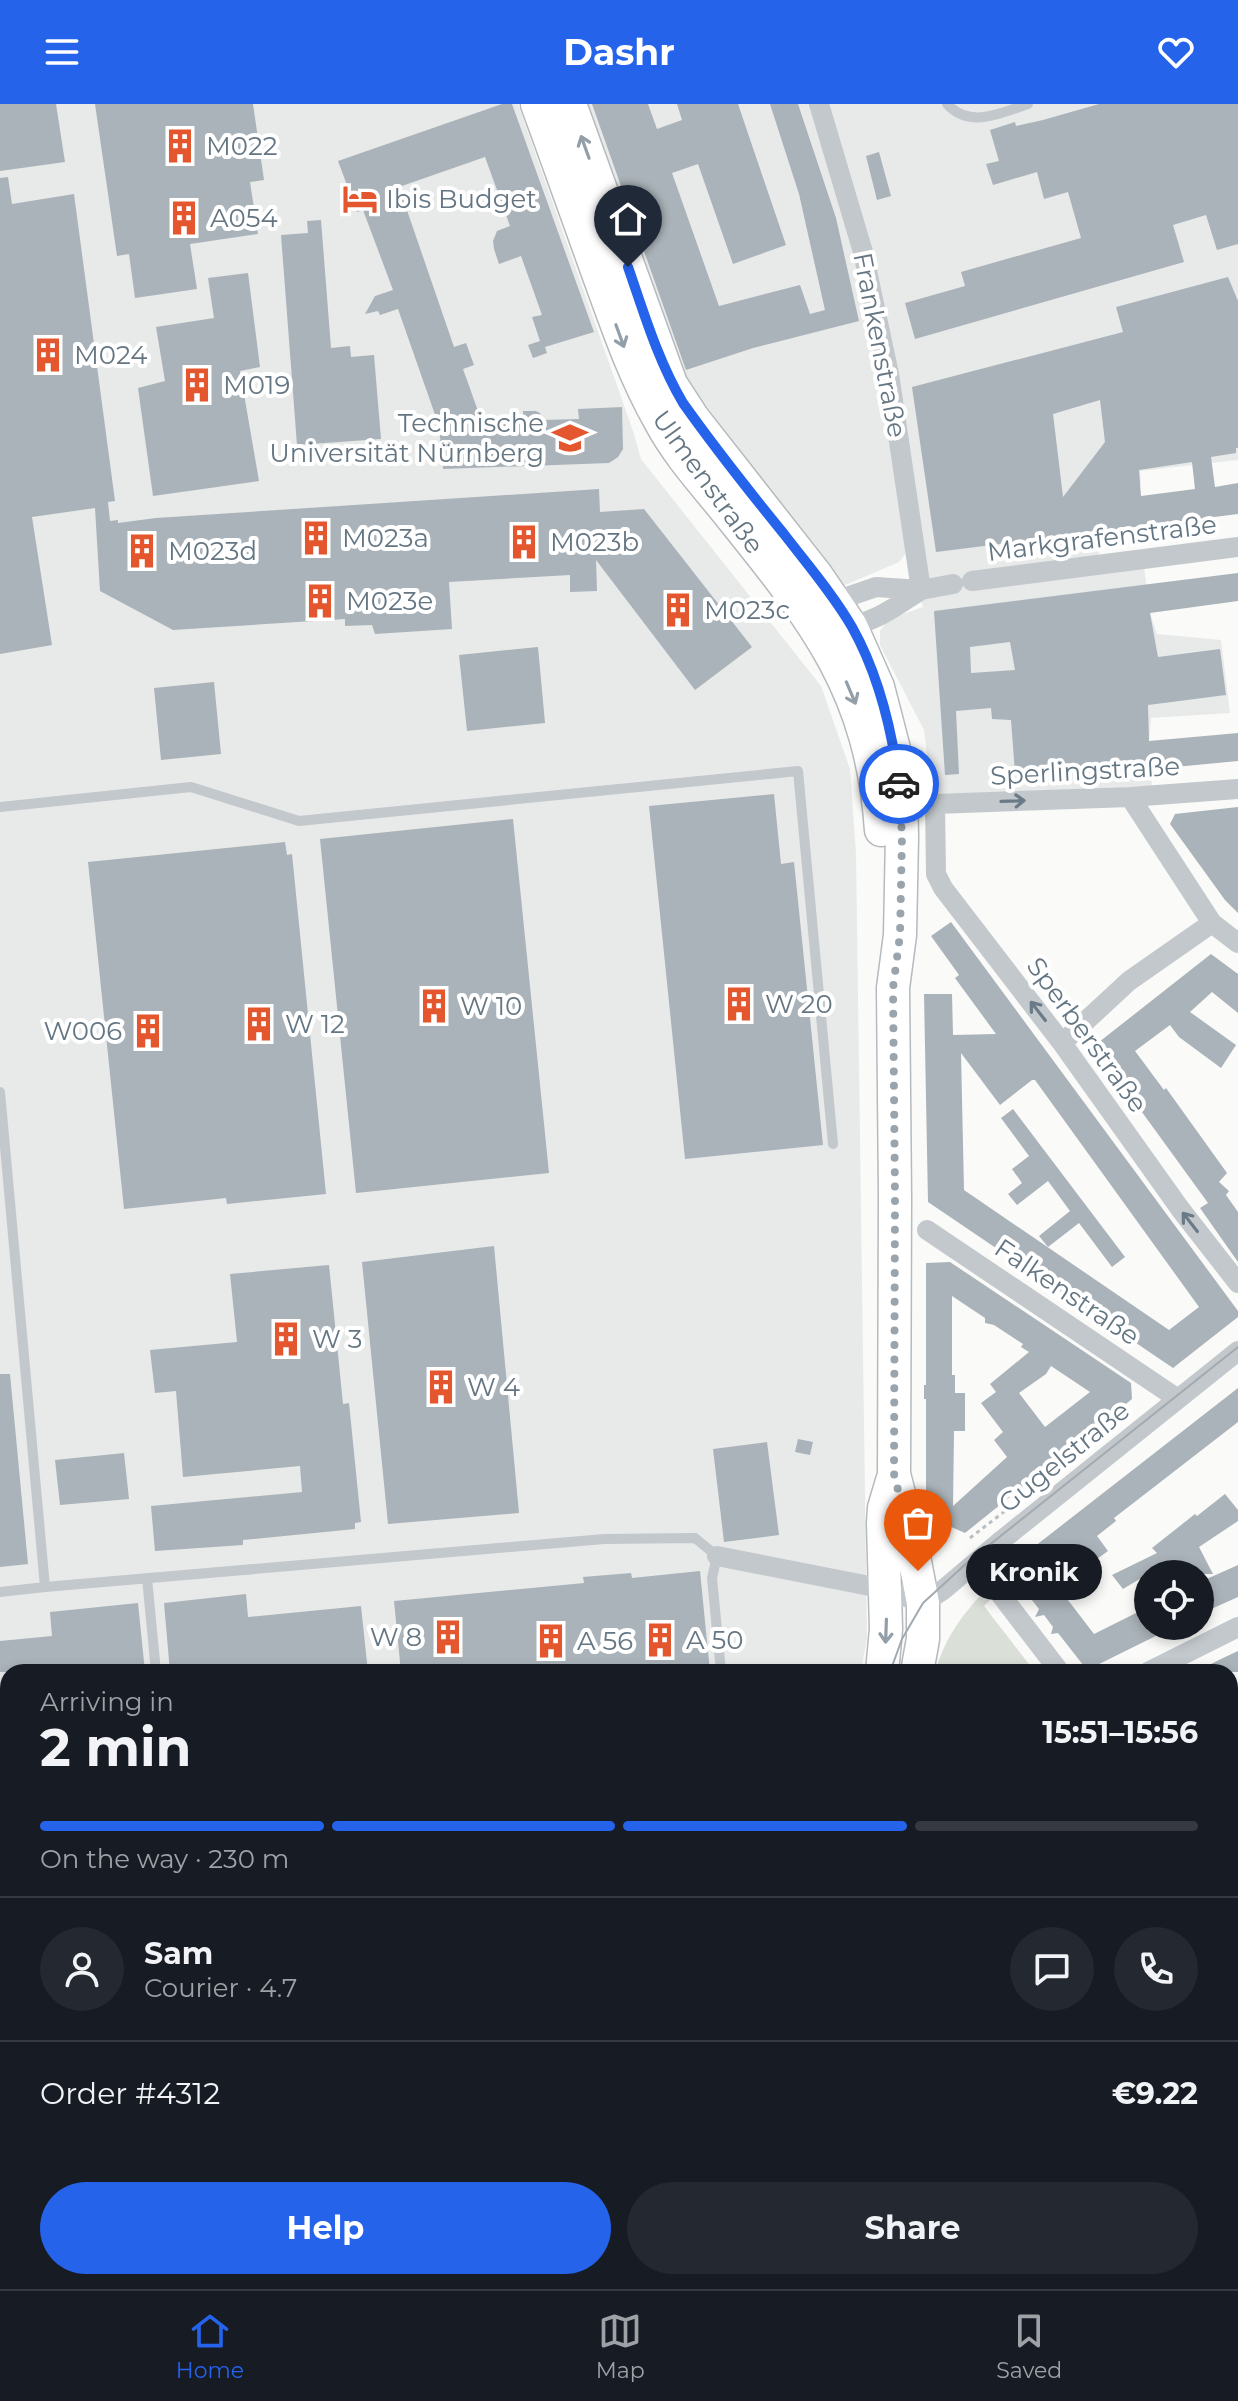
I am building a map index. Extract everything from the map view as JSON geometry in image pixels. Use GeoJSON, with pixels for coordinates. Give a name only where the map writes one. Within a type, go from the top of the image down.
{"type":"FeatureCollection","features":[{"type":"Feature","properties":{"kind":"main road","name":"Ulmenstraße"},"geometry":{"type":"LineString","coordinates":[[537,104],[626,352],[655,413],[688,463],[786,585],[834,618]]}},
{"type":"Feature","properties":{"kind":"main road","name":"Ulmenstraße"},"geometry":{"type":"LineString","coordinates":[[570,104],[671,384],[834,618]]}},
{"type":"Feature","properties":{"kind":"main road"},"geometry":{"type":"LineString","coordinates":[[834,618],[866,657],[883,702],[899,781],[902,823],[900,922],[893,988],[894,1474],[923,1603],[923,1639],[918,1664]]}},
{"type":"Feature","properties":{"kind":"main road"},"geometry":{"type":"LineString","coordinates":[[883,1664],[886,1629],[884,1508],[894,1474]]}},
{"type":"Feature","properties":{"kind":"street","name":"Frankenstraße"},"geometry":{"type":"LineString","coordinates":[[819,104],[863,252],[889,374],[921,590]]}},
{"type":"Feature","properties":{"kind":"street","name":"Markgrafenstraße"},"geometry":{"type":"LineString","coordinates":[[834,618],[876,587],[921,590],[1238,547]]}},
{"type":"Feature","properties":{"kind":"street","name":"Markgrafenstraße"},"geometry":{"type":"LineString","coordinates":[[834,618],[880,615],[921,590]]}},
{"type":"Feature","properties":{"kind":"street","name":"Sperlingstraße"},"geometry":{"type":"LineString","coordinates":[[935,804],[1130,797],[1238,789]]}},
{"type":"Feature","properties":{"kind":"street"},"geometry":{"type":"LineString","coordinates":[[1130,797],[1212,923],[1238,943]]}},
{"type":"Feature","properties":{"kind":"street","name":"Sperberstraße"},"geometry":{"type":"LineString","coordinates":[[935,804],[936,874],[943,888],[1062,1043],[1181,1210],[1238,1283]]}},
{"type":"Feature","properties":{"kind":"street"},"geometry":{"type":"LineString","coordinates":[[1062,1043],[1129,981],[1212,923]]}},
{"type":"Feature","properties":{"kind":"street","name":"Falkenstraße"},"geometry":{"type":"LineString","coordinates":[[927,1230],[1178,1399]]}},
{"type":"Feature","properties":{"kind":"street","name":"Gugelstraße"},"geometry":{"type":"LineString","coordinates":[[923,1603],[1238,1351]]}},
{"type":"Feature","properties":{"kind":"street"},"geometry":{"type":"LineString","coordinates":[[717,1556],[885,1589],[923,1603]]}},
{"type":"Feature","properties":{"kind":"street"},"geometry":{"type":"LineString","coordinates":[[994,1586],[1054,1664]]}},
{"type":"Feature","properties":{"kind":"street"},"geometry":{"type":"LineString","coordinates":[[1164,1664],[1238,1627]]}},
{"type":"Feature","properties":{"kind":"lane"},"geometry":{"type":"LineString","coordinates":[[947,104],[964,116],[979,119],[1028,104]]}},
{"type":"Feature","properties":{"kind":"lane"},"geometry":{"type":"LineString","coordinates":[[0,807],[191,787],[299,821],[798,771],[833,1144]]}},
{"type":"Feature","properties":{"kind":"lane"},"geometry":{"type":"LineString","coordinates":[[0,1092],[45,1587]]}},
{"type":"Feature","properties":{"kind":"lane"},"geometry":{"type":"LineString","coordinates":[[0,1592],[604,1539],[695,1538],[717,1556],[712,1578],[720,1664]]}},
{"type":"Feature","properties":{"kind":"lane"},"geometry":{"type":"LineString","coordinates":[[147,1578],[155,1664]]}},
{"type":"Feature","properties":{"kind":"path"},"geometry":{"type":"LineString","coordinates":[[970,1538],[1006,1511]]}},
{"type":"Feature","properties":{"kind":"shaded area"},"geometry":{"type":"Polygon","coordinates":[[[0,104],[518,104],[641,459],[821,686],[850,769],[856,853],[867,1638],[862,1664],[0,1664],[0,104]]]}},
{"type":"Feature","properties":{"kind":"shaded area"},"geometry":{"type":"Polygon","coordinates":[[[578,104],[1238,104],[1238,460],[1140,471],[1141,483],[1113,486],[1091,505],[1102,572],[1144,567],[1150,613],[1157,634],[1221,640],[1230,713],[1151,718],[1152,786],[932,795],[924,730],[880,645],[880,631],[889,619],[923,607],[907,552],[899,562],[843,586],[698,410],[578,104]]]}},
{"type":"Feature","properties":{"kind":"shaded area"},"geometry":{"type":"Polygon","coordinates":[[[985,1590],[992,1598],[984,1606],[1029,1664],[938,1664],[955,1628],[985,1590]]]}},
{"type":"Feature","properties":{"kind":"building"},"geometry":{"type":"Polygon","coordinates":[[[0,104],[56,104],[65,162],[0,171],[0,104]]]}},
{"type":"Feature","properties":{"kind":"building"},"geometry":{"type":"Polygon","coordinates":[[[95,104],[253,104],[264,180],[250,182],[258,234],[190,244],[197,289],[135,298],[129,254],[117,256],[95,104]]]}},
{"type":"Feature","properties":{"kind":"building"},"geometry":{"type":"Polygon","coordinates":[[[502,104],[512,104],[594,332],[545,347],[547,353],[533,358],[528,345],[540,341],[532,317],[542,315],[521,256],[499,264],[493,241],[497,231],[510,226],[485,157],[399,187],[454,347],[466,343],[474,365],[463,369],[483,425],[523,423],[523,411],[536,411],[542,420],[579,419],[578,409],[622,407],[623,449],[609,463],[443,469],[439,426],[398,309],[380,315],[378,311],[365,314],[375,296],[393,290],[363,210],[357,212],[338,161],[502,104]]]}},
{"type":"Feature","properties":{"kind":"building"},"geometry":{"type":"Polygon","coordinates":[[[592,104],[648,104],[657,129],[682,120],[677,104],[738,104],[786,245],[733,264],[698,164],[672,173],[719,306],[800,285],[810,314],[825,310],[799,194],[770,104],[798,104],[836,218],[859,321],[753,348],[686,370],[592,104]]]}},
{"type":"Feature","properties":{"kind":"building"},"geometry":{"type":"Polygon","coordinates":[[[1099,104],[1238,104],[1238,244],[1217,250],[1206,215],[1173,225],[1184,262],[915,339],[905,303],[965,286],[961,272],[1081,238],[1068,192],[1044,199],[1037,172],[993,185],[986,164],[999,161],[990,130],[1015,122],[1016,126],[1043,120],[1099,104]]]}},
{"type":"Feature","properties":{"kind":"building"},"geometry":{"type":"Polygon","coordinates":[[[879,152],[891,196],[877,200],[866,156],[879,152]]]}},
{"type":"Feature","properties":{"kind":"building"},"geometry":{"type":"Polygon","coordinates":[[[8,177],[12,204],[74,194],[115,501],[108,502],[110,521],[118,520],[118,523],[599,489],[600,512],[644,509],[752,647],[695,690],[596,560],[597,591],[570,592],[570,575],[449,582],[452,629],[375,634],[372,625],[345,626],[345,619],[173,630],[100,591],[95,508],[32,517],[52,645],[0,654],[0,178],[8,177]]]}},
{"type":"Feature","properties":{"kind":"building"},"geometry":{"type":"Polygon","coordinates":[[[321,220],[331,348],[350,346],[351,357],[374,355],[381,439],[297,445],[281,235],[308,233],[307,221],[321,220]]]}},
{"type":"Feature","properties":{"kind":"building","name":"M019"},"geometry":{"type":"Polygon","coordinates":[[[248,273],[260,367],[240,371],[259,481],[153,496],[138,388],[165,381],[156,327],[214,318],[208,278],[248,273]]]}},
{"type":"Feature","properties":{"kind":"building"},"geometry":{"type":"Polygon","coordinates":[[[1228,277],[1238,301],[1238,448],[1236,453],[1211,457],[1215,487],[1238,483],[1238,514],[936,552],[912,387],[1123,332],[1116,307],[1228,277]],[[1100,400],[1053,414],[1063,497],[1105,442],[1100,400]],[[1192,462],[1139,470],[1141,496],[1195,489],[1192,462]]]}},
{"type":"Feature","properties":{"kind":"building"},"geometry":{"type":"Polygon","coordinates":[[[1238,573],[1238,601],[1150,613],[1158,657],[1220,649],[1226,695],[1148,705],[1149,741],[1238,733],[1238,761],[1154,769],[1015,773],[1011,720],[992,719],[991,708],[956,711],[959,774],[945,775],[934,611],[1238,573]],[[1010,642],[970,647],[971,673],[1015,670],[1010,642]]]}},
{"type":"Feature","properties":{"kind":"building"},"geometry":{"type":"Polygon","coordinates":[[[538,647],[545,723],[467,731],[459,655],[538,647]]]}},
{"type":"Feature","properties":{"kind":"building"},"geometry":{"type":"Polygon","coordinates":[[[214,682],[221,754],[161,760],[154,688],[214,682]]]}},
{"type":"Feature","properties":{"kind":"building","name":"W 20"},"geometry":{"type":"Polygon","coordinates":[[[774,794],[781,864],[794,862],[823,1145],[685,1159],[649,806],[774,794]]]}},
{"type":"Feature","properties":{"kind":"building"},"geometry":{"type":"Polygon","coordinates":[[[1238,807],[1238,913],[1225,900],[1170,824],[1175,814],[1238,807]]]}},
{"type":"Feature","properties":{"kind":"building","name":"W 10"},"geometry":{"type":"Polygon","coordinates":[[[513,819],[549,1173],[356,1193],[320,839],[513,819]]]}},
{"type":"Feature","properties":{"kind":"building"},"geometry":{"type":"Polygon","coordinates":[[[285,842],[287,855],[292,854],[326,1194],[227,1204],[226,1198],[124,1209],[88,862],[285,842]]]}},
{"type":"Feature","properties":{"kind":"building"},"geometry":{"type":"Polygon","coordinates":[[[951,922],[1238,1311],[1238,1317],[1173,1368],[928,1202],[924,994],[952,994],[953,1035],[996,1034],[955,978],[959,975],[931,936],[951,922]],[[961,1053],[964,1190],[1169,1330],[1199,1307],[1035,1080],[1000,1105],[961,1053]]]}},
{"type":"Feature","properties":{"kind":"building"},"geometry":{"type":"Polygon","coordinates":[[[1211,954],[1238,974],[1238,1013],[1212,992],[1190,1012],[1236,1045],[1221,1068],[1179,1037],[1170,1025],[1135,1051],[1164,1090],[1166,1088],[1227,1173],[1219,1182],[1229,1191],[1226,1195],[1238,1212],[1238,1262],[1200,1208],[1208,1203],[1094,1046],[1211,954]]]}},
{"type":"Feature","properties":{"kind":"building"},"geometry":{"type":"Polygon","coordinates":[[[1013,1109],[1125,1257],[1112,1267],[1079,1223],[1048,1247],[1039,1236],[1070,1211],[1048,1181],[1017,1205],[1008,1194],[1022,1183],[1012,1169],[1029,1156],[1001,1118],[1013,1109]]]}},
{"type":"Feature","properties":{"kind":"building","name":"W 4"},"geometry":{"type":"Polygon","coordinates":[[[494,1246],[519,1513],[388,1524],[362,1262],[494,1246]]]}},
{"type":"Feature","properties":{"kind":"building"},"geometry":{"type":"Polygon","coordinates":[[[950,1262],[1131,1383],[1132,1399],[965,1533],[926,1516],[926,1263],[950,1262]],[[952,1296],[952,1375],[955,1375],[955,1393],[965,1393],[965,1431],[954,1431],[953,1506],[1007,1457],[994,1440],[1003,1432],[981,1403],[996,1392],[990,1384],[1029,1352],[1021,1347],[1023,1344],[994,1325],[985,1323],[985,1318],[952,1296]],[[1051,1366],[1046,1374],[1019,1393],[1045,1427],[1090,1392],[1051,1366]]]}},
{"type":"Feature","properties":{"kind":"building","name":"W 3"},"geometry":{"type":"Polygon","coordinates":[[[329,1265],[343,1404],[349,1403],[361,1522],[355,1523],[355,1529],[243,1540],[243,1545],[155,1551],[151,1506],[302,1492],[300,1466],[183,1477],[176,1391],[155,1393],[150,1350],[237,1342],[230,1274],[329,1265]]]}},
{"type":"Feature","properties":{"kind":"building"},"geometry":{"type":"Polygon","coordinates":[[[0,1374],[10,1374],[28,1564],[0,1567],[0,1374]]]}},
{"type":"Feature","properties":{"kind":"building"},"geometry":{"type":"Polygon","coordinates":[[[1238,1388],[1238,1422],[1114,1518],[1116,1521],[1097,1536],[1108,1551],[1090,1564],[1080,1550],[1048,1574],[1094,1634],[1134,1614],[1134,1640],[1148,1640],[1099,1664],[1082,1664],[1058,1633],[1051,1634],[1053,1627],[1044,1615],[1035,1617],[1039,1609],[1008,1570],[1238,1388]]]}},
{"type":"Feature","properties":{"kind":"building"},"geometry":{"type":"Polygon","coordinates":[[[798,1439],[813,1442],[810,1455],[795,1452],[798,1439]]]}},
{"type":"Feature","properties":{"kind":"building"},"geometry":{"type":"Polygon","coordinates":[[[767,1442],[779,1535],[724,1542],[713,1449],[767,1442]]]}},
{"type":"Feature","properties":{"kind":"building"},"geometry":{"type":"Polygon","coordinates":[[[124,1453],[129,1499],[60,1505],[55,1460],[124,1453]]]}},
{"type":"Feature","properties":{"kind":"building"},"geometry":{"type":"Polygon","coordinates":[[[1225,1494],[1238,1510],[1238,1521],[1199,1547],[1206,1560],[1143,1560],[1157,1553],[1152,1548],[1195,1514],[1197,1516],[1225,1494]]]}},
{"type":"Feature","properties":{"kind":"building"},"geometry":{"type":"Polygon","coordinates":[[[1134,1564],[1134,1582],[1123,1589],[1112,1575],[1134,1564]]]}},
{"type":"Feature","properties":{"kind":"building"},"geometry":{"type":"Polygon","coordinates":[[[1238,1565],[1238,1597],[1214,1608],[1214,1576],[1238,1565]]]}},
{"type":"Feature","properties":{"kind":"building"},"geometry":{"type":"Polygon","coordinates":[[[700,1571],[709,1664],[400,1664],[394,1601],[584,1583],[583,1577],[631,1573],[632,1578],[700,1571]]]}},
{"type":"Feature","properties":{"kind":"building"},"geometry":{"type":"Polygon","coordinates":[[[246,1594],[248,1617],[361,1606],[367,1664],[169,1664],[164,1603],[246,1594]]]}},
{"type":"Feature","properties":{"kind":"building"},"geometry":{"type":"Polygon","coordinates":[[[138,1603],[144,1664],[0,1664],[0,1641],[52,1636],[50,1612],[138,1603]]]}},
{"type":"Feature","properties":{"kind":"building"},"geometry":{"type":"Polygon","coordinates":[[[1238,1651],[1238,1664],[1211,1664],[1238,1651]]]}},
{"type":"Feature","properties":{"kind":"tram line"},"geometry":{"type":"LineString","coordinates":[[893,1664],[902,1639],[923,1603],[968,1562],[1238,1347]]}},
{"type":"Feature","properties":{"kind":"way so far"},"geometry":{"type":"LineString","coordinates":[[899,784],[902,836],[900,935],[893,988],[894,1474],[918,1571]]}},
{"type":"Feature","properties":{"kind":"place","name":"M022"},"geometry":{"type":"Point","coordinates":[180,146]}},
{"type":"Feature","properties":{"kind":"place","name":"Ibis Budget"},"geometry":{"type":"Point","coordinates":[360,199]}},
{"type":"Feature","properties":{"kind":"place","name":"A054"},"geometry":{"type":"Point","coordinates":[184,218]}},
{"type":"Feature","properties":{"kind":"place","name":"M024"},"geometry":{"type":"Point","coordinates":[48,355]}},
{"type":"Feature","properties":{"kind":"place","name":"M019"},"geometry":{"type":"Point","coordinates":[197,385]}},
{"type":"Feature","properties":{"kind":"place","name":"Technische Universität Nürnberg"},"geometry":{"type":"Point","coordinates":[570,438]}},
{"type":"Feature","properties":{"kind":"place","name":"M023a"},"geometry":{"type":"Point","coordinates":[316,538]}},
{"type":"Feature","properties":{"kind":"place","name":"M023b"},"geometry":{"type":"Point","coordinates":[524,542]}},
{"type":"Feature","properties":{"kind":"place","name":"M023d"},"geometry":{"type":"Point","coordinates":[142,551]}},
{"type":"Feature","properties":{"kind":"place","name":"M023e"},"geometry":{"type":"Point","coordinates":[320,601]}},
{"type":"Feature","properties":{"kind":"place","name":"M023c"},"geometry":{"type":"Point","coordinates":[678,610]}},
{"type":"Feature","properties":{"kind":"place","name":"W 20"},"geometry":{"type":"Point","coordinates":[739,1004]}},
{"type":"Feature","properties":{"kind":"place","name":"W 10"},"geometry":{"type":"Point","coordinates":[434,1006]}},
{"type":"Feature","properties":{"kind":"place","name":"W 12"},"geometry":{"type":"Point","coordinates":[259,1024]}},
{"type":"Feature","properties":{"kind":"place","name":"W006"},"geometry":{"type":"Point","coordinates":[148,1031]}},
{"type":"Feature","properties":{"kind":"place","name":"W 3"},"geometry":{"type":"Point","coordinates":[286,1339]}},
{"type":"Feature","properties":{"kind":"place","name":"W 4"},"geometry":{"type":"Point","coordinates":[441,1387]}},
{"type":"Feature","properties":{"kind":"place","name":"Kronik"},"geometry":{"type":"Point","coordinates":[918,1571]}},
{"type":"Feature","properties":{"kind":"place","name":"W 8"},"geometry":{"type":"Point","coordinates":[448,1637]}},
{"type":"Feature","properties":{"kind":"place","name":"A 50"},"geometry":{"type":"Point","coordinates":[660,1640]}},
{"type":"Feature","properties":{"kind":"place","name":"A 56"},"geometry":{"type":"Point","coordinates":[551,1641]}},
{"type":"Feature","properties":{"kind":"route"},"geometry":{"type":"LineString","coordinates":[[628,267],[671,384],[740,479],[821,581],[851,626],[883,702],[899,784]]}}]}
